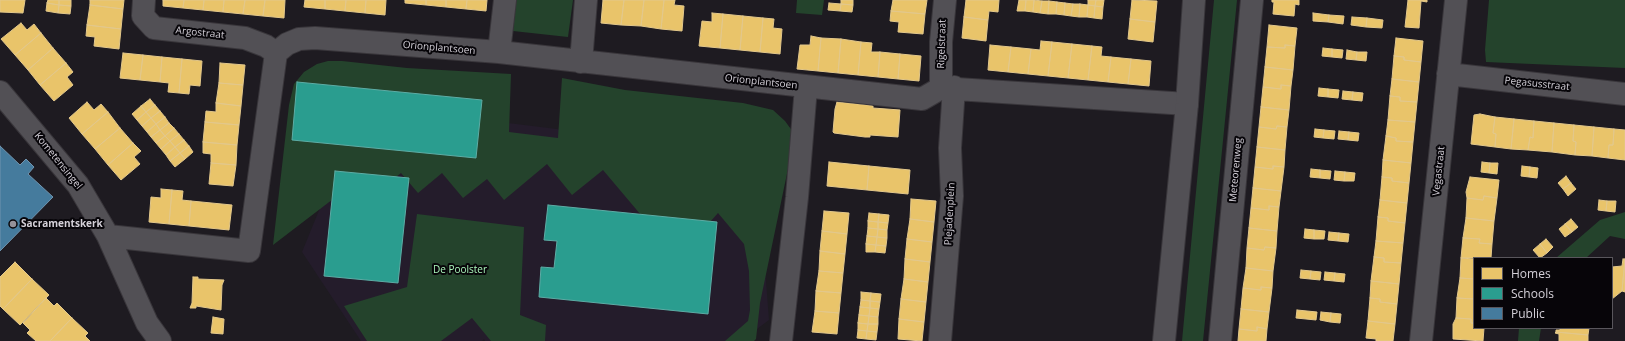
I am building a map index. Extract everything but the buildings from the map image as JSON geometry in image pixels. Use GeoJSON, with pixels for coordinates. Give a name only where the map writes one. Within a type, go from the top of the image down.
{"type":"FeatureCollection","features":[{"type":"Feature","properties":{"kind":"street","name":"Argostraat"},"geometry":{"type":"LineString","coordinates":[[144,0],[143,16],[154,28],[245,38],[266,46],[276,53]]}},
{"type":"Feature","properties":{"kind":"street"},"geometry":{"type":"LineString","coordinates":[[499,52],[505,0]]}},
{"type":"Feature","properties":{"kind":"street"},"geometry":{"type":"LineString","coordinates":[[581,62],[586,0]]}},
{"type":"Feature","properties":{"kind":"street","name":"Rigelstraat"},"geometry":{"type":"LineString","coordinates":[[945,0],[941,42],[948,88]]}},
{"type":"Feature","properties":{"kind":"street"},"geometry":{"type":"LineString","coordinates":[[1164,341],[1187,104],[1194,0]]}},
{"type":"Feature","properties":{"kind":"street","name":"Meteorenweg"},"geometry":{"type":"LineString","coordinates":[[1220,341],[1252,0]]}},
{"type":"Feature","properties":{"kind":"street","name":"Vegastraat"},"geometry":{"type":"LineString","coordinates":[[1421,341],[1456,0]]}},
{"type":"Feature","properties":{"kind":"street","name":"Orionplantsoen"},"geometry":{"type":"LineString","coordinates":[[276,53],[287,44],[299,39],[315,38],[499,52],[922,99],[948,88]]}},
{"type":"Feature","properties":{"kind":"street"},"geometry":{"type":"LineString","coordinates":[[108,236],[249,251],[276,53]]}},
{"type":"Feature","properties":{"kind":"street","name":"Pegasusstraat"},"geometry":{"type":"LineString","coordinates":[[1448,74],[1625,94]]}},
{"type":"Feature","properties":{"kind":"street","name":"Orionplantsoen"},"geometry":{"type":"LineString","coordinates":[[781,341],[797,197],[806,87]]}},
{"type":"Feature","properties":{"kind":"street"},"geometry":{"type":"LineString","coordinates":[[948,88],[1187,104]]}},
{"type":"Feature","properties":{"kind":"street","name":"Plejadenplein"},"geometry":{"type":"LineString","coordinates":[[940,341],[952,196],[948,88]]}},
{"type":"Feature","properties":{"kind":"street","name":"Kometensingel"},"geometry":{"type":"LineString","coordinates":[[0,92],[78,185],[108,236],[147,323],[160,341]]}},
{"type":"Feature","properties":{"kind":"shaded area"},"geometry":{"type":"Polygon","coordinates":[[[362,105],[711,148],[759,188],[769,320],[741,341],[485,341],[484,339],[482,341],[361,341],[302,252],[362,105]]]}},
{"type":"Feature","properties":{"kind":"green space"},"geometry":{"type":"Polygon","coordinates":[[[515,0],[573,0],[568,37],[513,31],[515,0]]]}},
{"type":"Feature","properties":{"kind":"green space"},"geometry":{"type":"Polygon","coordinates":[[[797,0],[824,0],[822,15],[796,13],[797,0]]]}},
{"type":"Feature","properties":{"kind":"green space"},"geometry":{"type":"Polygon","coordinates":[[[1214,0],[1237,0],[1203,341],[1182,341],[1214,0]]]}},
{"type":"Feature","properties":{"kind":"green space"},"geometry":{"type":"Polygon","coordinates":[[[1489,0],[1625,0],[1625,68],[1486,62],[1485,50],[1489,0]]]}},
{"type":"Feature","properties":{"kind":"green space"},"geometry":{"type":"Polygon","coordinates":[[[328,61],[342,61],[407,68],[511,74],[509,132],[558,138],[562,78],[625,90],[743,103],[773,110],[785,121],[793,132],[794,140],[760,303],[756,339],[754,341],[725,341],[748,321],[750,310],[749,271],[744,244],[718,213],[665,272],[641,215],[603,170],[572,195],[547,164],[504,200],[487,179],[463,198],[442,173],[418,193],[401,173],[380,190],[354,183],[273,245],[289,105],[294,84],[304,72],[317,64],[328,61]]]}},
{"type":"Feature","properties":{"kind":"green space"},"geometry":{"type":"Polygon","coordinates":[[[1625,212],[1625,239],[1610,236],[1587,257],[1557,257],[1600,220],[1625,212]]]}},
{"type":"Feature","properties":{"kind":"green space","name":"De Poolster"},"geometry":{"type":"Polygon","coordinates":[[[417,214],[524,227],[520,315],[546,325],[545,341],[491,341],[472,318],[441,341],[367,341],[344,306],[407,287],[417,214]]]}},
{"type":"Feature","properties":{"kind":"green space"},"geometry":{"type":"Polygon","coordinates":[[[1519,329],[1541,329],[1539,341],[1518,341],[1519,329]]]}},
{"type":"Feature","properties":{"kind":"place","name":"Sacramentskerk"},"geometry":{"type":"Point","coordinates":[13,224]}}]}
